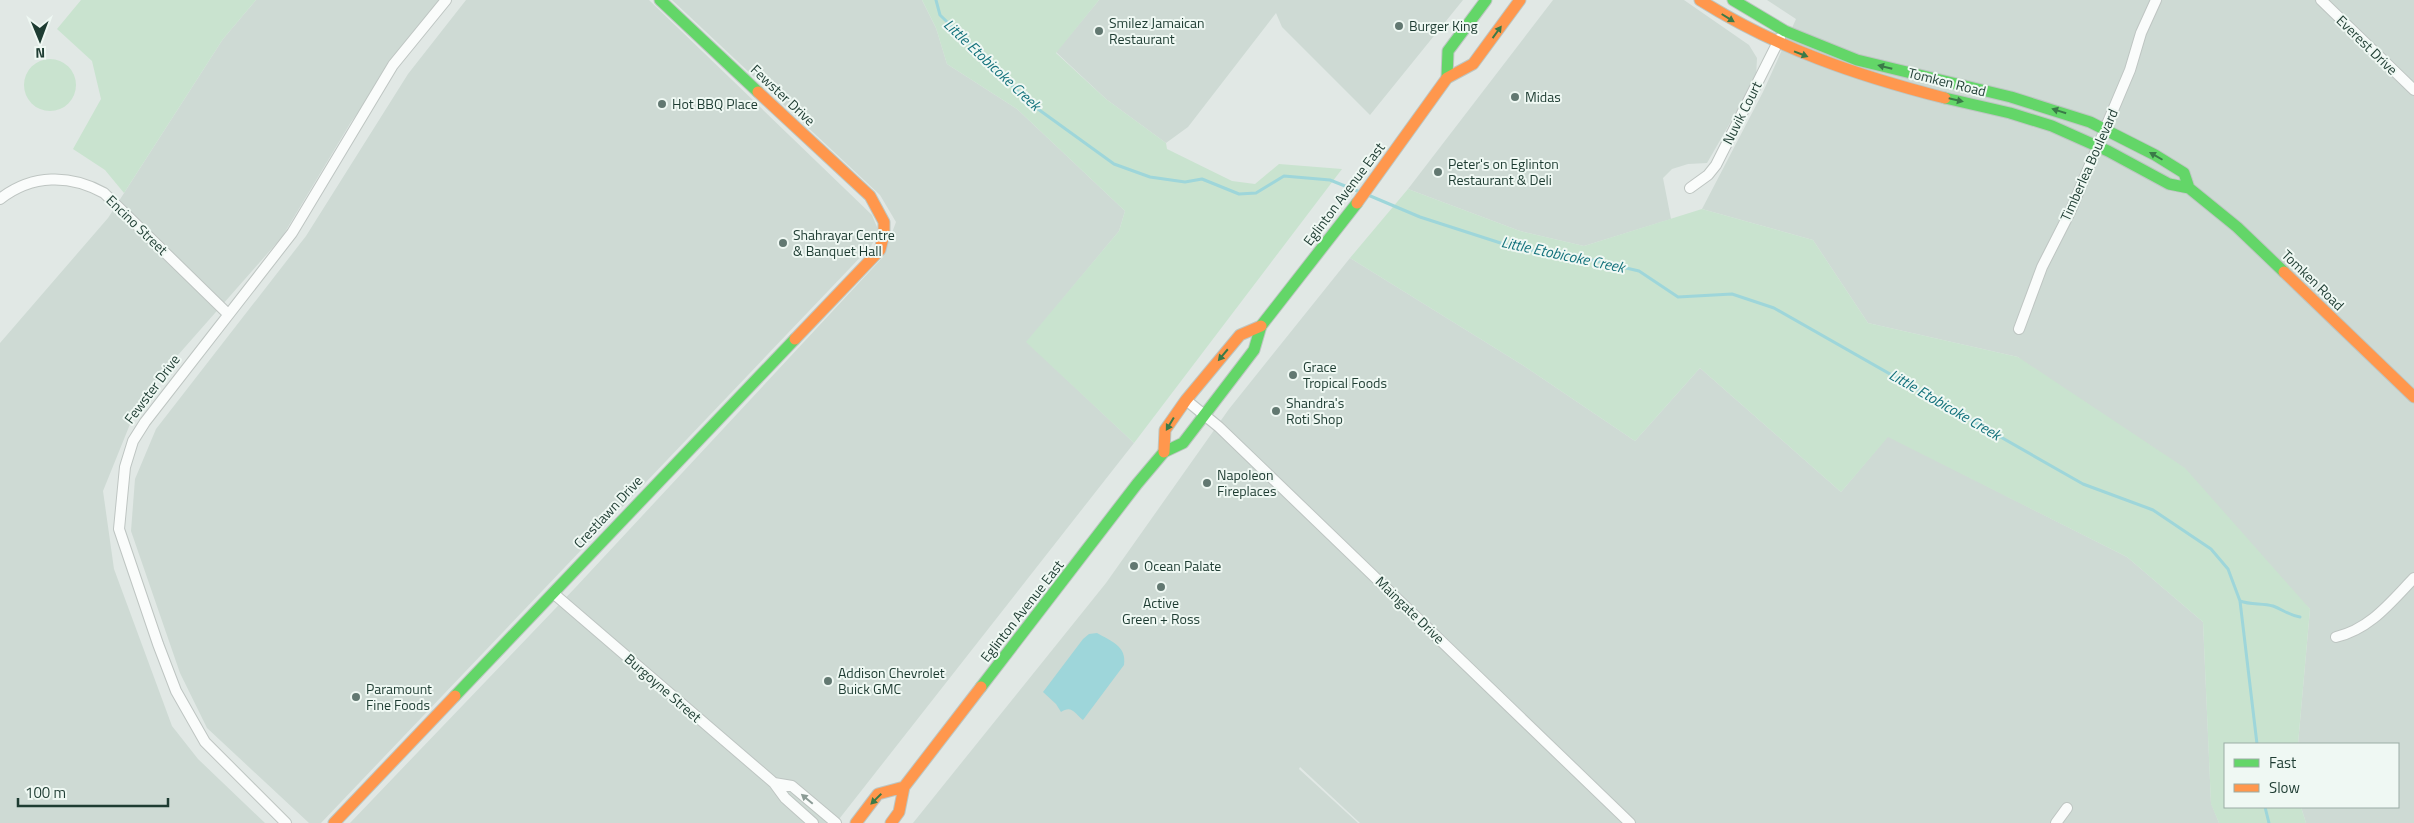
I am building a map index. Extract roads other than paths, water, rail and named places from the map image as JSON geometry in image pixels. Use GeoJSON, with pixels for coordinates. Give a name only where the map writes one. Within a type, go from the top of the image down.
{"type":"FeatureCollection","features":[{"type":"Feature","properties":{"kind":"main road","name":"Fewster Drive"},"geometry":{"type":"LineString","coordinates":[[660,0],[870,196],[883,214]]}},
{"type":"Feature","properties":{"kind":"main road"},"geometry":{"type":"LineString","coordinates":[[1447,78],[1448,51],[1486,0]]}},
{"type":"Feature","properties":{"kind":"main road","name":"Eglinton Avenue East"},"geometry":{"type":"LineString","coordinates":[[891,823],[899,812],[904,787],[1137,484],[1164,452],[1184,443],[1254,350],[1261,326],[1357,203],[1447,78],[1473,64],[1520,0]]}},
{"type":"Feature","properties":{"kind":"main road","name":"Tomken Road"},"geometry":{"type":"LineString","coordinates":[[1700,0],[1735,23],[1777,44],[1866,77],[2051,125],[2142,168],[2172,187],[2189,188]]}},
{"type":"Feature","properties":{"kind":"main road","name":"Tomken Road"},"geometry":{"type":"LineString","coordinates":[[1733,0],[1785,31],[1857,60],[2069,114],[2104,129],[2155,155],[2184,173],[2189,188],[2237,227],[2414,396]]}},
{"type":"Feature","properties":{"kind":"main road","name":"Crestlawn Drive"},"geometry":{"type":"LineString","coordinates":[[334,823],[880,250],[885,228],[883,214]]}},
{"type":"Feature","properties":{"kind":"main road","name":"Eglinton Avenue East"},"geometry":{"type":"LineString","coordinates":[[1164,452],[1165,430],[1186,400],[1240,335],[1261,326]]}},
{"type":"Feature","properties":{"kind":"main road"},"geometry":{"type":"LineString","coordinates":[[856,823],[878,794],[904,787]]}},
{"type":"Feature","properties":{"kind":"street","name":"Fewster Drive"},"geometry":{"type":"LineString","coordinates":[[286,823],[205,742],[185,710],[158,644],[119,529],[122,479],[133,441],[145,422],[292,232],[393,65],[446,0]]}},
{"type":"Feature","properties":{"kind":"street","name":"Timberlea Boulevard"},"geometry":{"type":"LineString","coordinates":[[2020,329],[2042,267],[2070,212],[2130,70],[2141,34],[2156,0]]}},
{"type":"Feature","properties":{"kind":"street","name":"Everest Drive"},"geometry":{"type":"LineString","coordinates":[[2321,0],[2414,90]]}},
{"type":"Feature","properties":{"kind":"street","name":"Nuvik Court"},"geometry":{"type":"LineString","coordinates":[[1690,188],[1708,176],[1716,165],[1785,31]]}},
{"type":"Feature","properties":{"kind":"street","name":"Encino Street"},"geometry":{"type":"LineString","coordinates":[[0,199],[11,190],[29,182],[45,179],[63,179],[88,184],[104,193],[228,314]]}},
{"type":"Feature","properties":{"kind":"street","name":"Maingate Drive"},"geometry":{"type":"LineString","coordinates":[[1186,400],[1204,415],[1630,823]]}},
{"type":"Feature","properties":{"kind":"street"},"geometry":{"type":"LineString","coordinates":[[2336,637],[2352,633],[2371,622],[2414,578]]}},
{"type":"Feature","properties":{"kind":"street","name":"Burgoyne Street"},"geometry":{"type":"LineString","coordinates":[[553,593],[774,783],[785,798],[813,823]]}},
{"type":"Feature","properties":{"kind":"street","name":"Burgoyne Street"},"geometry":{"type":"LineString","coordinates":[[774,783],[792,786],[836,823]]}},
{"type":"Feature","properties":{"kind":"street"},"geometry":{"type":"LineString","coordinates":[[2056,823],[2067,808]]}},
{"type":"Feature","properties":{"kind":"water"},"geometry":{"type":"Polygon","coordinates":[[[1097,633],[1117,645],[1123,653],[1124,665],[1083,720],[1074,711],[1068,709],[1061,712],[1056,704],[1043,692],[1083,639],[1089,634],[1097,633]]]}},
{"type":"Feature","properties":{"kind":"waterway","name":"Little Etobicoke Creek"},"geometry":{"type":"LineString","coordinates":[[936,0],[940,15],[1031,104],[1114,164],[1150,177],[1185,182],[1202,179],[1239,194],[1256,193],[1284,176],[1330,180],[1360,192]]}},
{"type":"Feature","properties":{"kind":"waterway","name":"Little Etobicoke Creek"},"geometry":{"type":"LineString","coordinates":[[1368,195],[1420,217],[1516,248],[1579,257],[1639,271],[1678,297],[1732,294],[1774,308],[2083,484],[2153,510],[2211,549],[2228,569],[2240,601],[2257,743]]}},
{"type":"Feature","properties":{"kind":"waterway"},"geometry":{"type":"LineString","coordinates":[[2240,601],[2273,606],[2300,617]]}},
{"type":"Feature","properties":{"kind":"waterway","name":"Little Etobicoke Creek"},"geometry":{"type":"LineString","coordinates":[[2265,808],[2269,823]]}},
{"type":"Feature","properties":{"kind":"place","name":"Burger King"},"geometry":{"type":"Point","coordinates":[1399,26]}},
{"type":"Feature","properties":{"kind":"place","name":"Smilez Jamaican Restaurant"},"geometry":{"type":"Point","coordinates":[1099,31]}},
{"type":"Feature","properties":{"kind":"place","name":"Midas"},"geometry":{"type":"Point","coordinates":[1515,97]}},
{"type":"Feature","properties":{"kind":"place","name":"Hot BBQ Place"},"geometry":{"type":"Point","coordinates":[662,104]}},
{"type":"Feature","properties":{"kind":"place","name":"Peter's on Eglinton Restaurant & Deli"},"geometry":{"type":"Point","coordinates":[1438,172]}},
{"type":"Feature","properties":{"kind":"place","name":"Shahrayar Centre & Banquet Hall"},"geometry":{"type":"Point","coordinates":[783,243]}},
{"type":"Feature","properties":{"kind":"place","name":"Grace Tropical Foods"},"geometry":{"type":"Point","coordinates":[1293,375]}},
{"type":"Feature","properties":{"kind":"place","name":"Shandra's Roti Shop"},"geometry":{"type":"Point","coordinates":[1276,411]}},
{"type":"Feature","properties":{"kind":"place","name":"Napoleon Fireplaces"},"geometry":{"type":"Point","coordinates":[1207,483]}},
{"type":"Feature","properties":{"kind":"place","name":"Ocean Palate"},"geometry":{"type":"Point","coordinates":[1134,566]}},
{"type":"Feature","properties":{"kind":"place","name":"Active Green + Ross"},"geometry":{"type":"Point","coordinates":[1161,587]}},
{"type":"Feature","properties":{"kind":"place","name":"Addison Chevrolet Buick GMC"},"geometry":{"type":"Point","coordinates":[828,681]}},
{"type":"Feature","properties":{"kind":"place","name":"Paramount Fine Foods"},"geometry":{"type":"Point","coordinates":[356,697]}}]}
